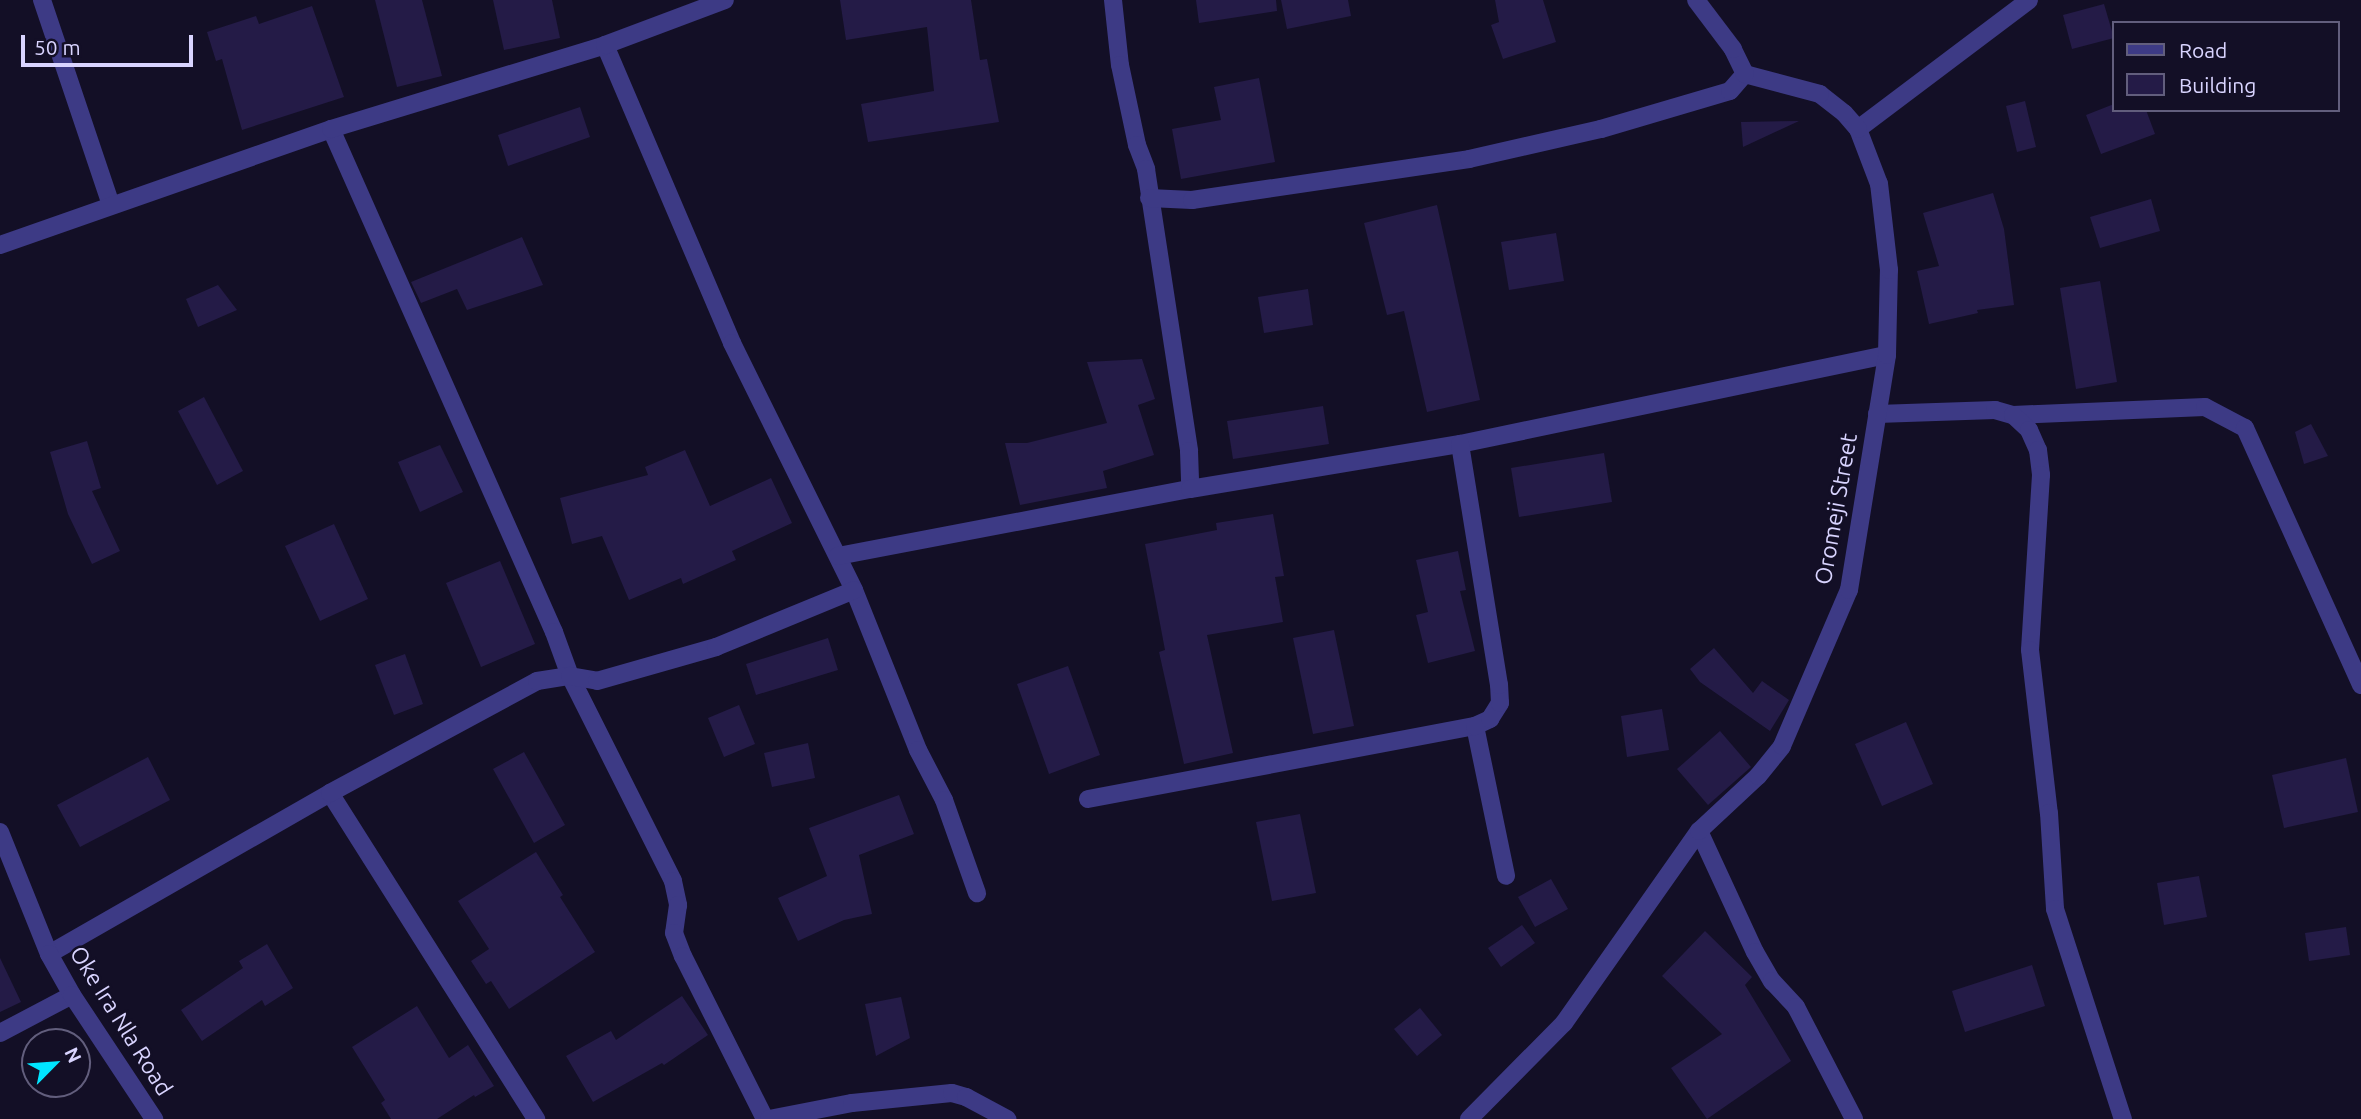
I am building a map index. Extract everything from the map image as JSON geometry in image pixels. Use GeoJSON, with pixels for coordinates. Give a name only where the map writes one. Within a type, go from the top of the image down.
{"type":"FeatureCollection","features":[{"type":"Feature","properties":{"kind":"street"},"geometry":{"type":"LineString","coordinates":[[42,0],[111,205]]}},
{"type":"Feature","properties":{"kind":"street"},"geometry":{"type":"LineString","coordinates":[[0,245],[331,129],[605,45],[725,0]]}},
{"type":"Feature","properties":{"kind":"street"},"geometry":{"type":"LineString","coordinates":[[1113,0],[1119,65],[1137,145],[1146,169],[1189,451],[1190,489]]}},
{"type":"Feature","properties":{"kind":"street"},"geometry":{"type":"LineString","coordinates":[[1149,198],[1192,200],[1469,159],[1601,130],[1730,91],[1745,74],[1732,49],[1696,0]]}},
{"type":"Feature","properties":{"kind":"street"},"geometry":{"type":"LineString","coordinates":[[1858,129],[2029,0]]}},
{"type":"Feature","properties":{"kind":"street"},"geometry":{"type":"LineString","coordinates":[[605,45],[732,343],[854,590],[918,750],[944,800],[977,892]]}},
{"type":"Feature","properties":{"kind":"street","name":"Oromeji Street"},"geometry":{"type":"LineString","coordinates":[[1469,1119],[1564,1023],[1699,831],[1758,776],[1782,746],[1849,590],[1887,355],[1889,270],[1878,184],[1858,129],[1819,93],[1745,74]]}},
{"type":"Feature","properties":{"kind":"street"},"geometry":{"type":"LineString","coordinates":[[331,129],[554,632],[570,676],[673,881],[678,905],[674,933],[683,956],[767,1119],[852,1103],[952,1093],[967,1097],[1007,1119]]}},
{"type":"Feature","properties":{"kind":"street"},"geometry":{"type":"LineString","coordinates":[[838,556],[1190,489],[1460,444],[1887,355]]}},
{"type":"Feature","properties":{"kind":"street"},"geometry":{"type":"LineString","coordinates":[[1877,414],[1995,410],[2013,415],[2205,407],[2245,428],[2361,685]]}},
{"type":"Feature","properties":{"kind":"street"},"geometry":{"type":"LineString","coordinates":[[2013,415],[2029,430],[2038,450],[2040,475],[2030,650],[2049,813],[2055,909],[2123,1119]]}},
{"type":"Feature","properties":{"kind":"street"},"geometry":{"type":"LineString","coordinates":[[1088,799],[1475,726],[1490,719],[1500,703],[1499,685],[1460,444]]}},
{"type":"Feature","properties":{"kind":"street"},"geometry":{"type":"LineString","coordinates":[[49,954],[330,793],[537,681],[570,676],[597,681],[716,647],[854,590]]}},
{"type":"Feature","properties":{"kind":"street"},"geometry":{"type":"LineString","coordinates":[[1475,726],[1506,876]]}},
{"type":"Feature","properties":{"kind":"street"},"geometry":{"type":"LineString","coordinates":[[330,793],[536,1119]]}},
{"type":"Feature","properties":{"kind":"street"},"geometry":{"type":"LineString","coordinates":[[1699,831],[1755,952],[1772,981],[1796,1007],[1854,1119]]}},
{"type":"Feature","properties":{"kind":"street","name":"Oke Ira Nla Road"},"geometry":{"type":"LineString","coordinates":[[0,832],[49,954],[72,995],[154,1119]]}},
{"type":"Feature","properties":{"kind":"street"},"geometry":{"type":"LineString","coordinates":[[0,1033],[72,995]]}},
{"type":"Feature","properties":{"kind":"building"},"geometry":{"type":"Polygon","coordinates":[[[375,0],[422,0],[442,76],[397,87],[375,0]]]}},
{"type":"Feature","properties":{"kind":"building"},"geometry":{"type":"Polygon","coordinates":[[[493,0],[552,0],[560,38],[504,50],[493,0]]]}},
{"type":"Feature","properties":{"kind":"building"},"geometry":{"type":"Polygon","coordinates":[[[840,0],[971,0],[980,60],[987,59],[999,122],[868,142],[861,104],[934,91],[927,27],[846,40],[840,0]]]}},
{"type":"Feature","properties":{"kind":"building"},"geometry":{"type":"Polygon","coordinates":[[[1196,0],[1276,0],[1277,11],[1199,23],[1196,0]]]}},
{"type":"Feature","properties":{"kind":"building"},"geometry":{"type":"Polygon","coordinates":[[[1281,0],[1348,0],[1351,16],[1287,29],[1281,0]]]}},
{"type":"Feature","properties":{"kind":"building"},"geometry":{"type":"Polygon","coordinates":[[[1495,0],[1543,0],[1556,42],[1503,59],[1491,25],[1499,22],[1495,0]]]}},
{"type":"Feature","properties":{"kind":"building"},"geometry":{"type":"Polygon","coordinates":[[[2104,4],[2112,39],[2072,49],[2063,15],[2104,4]]]}},
{"type":"Feature","properties":{"kind":"building"},"geometry":{"type":"Polygon","coordinates":[[[312,6],[344,97],[242,130],[222,59],[216,61],[207,32],[256,16],[259,24],[312,6]]]}},
{"type":"Feature","properties":{"kind":"building"},"geometry":{"type":"Polygon","coordinates":[[[1259,78],[1275,162],[1181,179],[1172,129],[1221,120],[1214,87],[1259,78]]]}},
{"type":"Feature","properties":{"kind":"building"},"geometry":{"type":"Polygon","coordinates":[[[2025,101],[2036,147],[2017,152],[2006,106],[2025,101]]]}},
{"type":"Feature","properties":{"kind":"building"},"geometry":{"type":"Polygon","coordinates":[[[2112,105],[2112,112],[2147,112],[2155,134],[2101,154],[2086,115],[2112,105]]]}},
{"type":"Feature","properties":{"kind":"building"},"geometry":{"type":"Polygon","coordinates":[[[580,107],[590,137],[508,166],[498,135],[580,107]]]}},
{"type":"Feature","properties":{"kind":"building"},"geometry":{"type":"Polygon","coordinates":[[[1799,121],[1743,147],[1741,122],[1799,121]]]}},
{"type":"Feature","properties":{"kind":"building"},"geometry":{"type":"Polygon","coordinates":[[[1993,193],[2004,229],[2014,305],[1977,310],[1978,313],[1929,324],[1917,271],[1939,266],[1923,213],[1993,193]]]}},
{"type":"Feature","properties":{"kind":"building"},"geometry":{"type":"Polygon","coordinates":[[[2151,199],[2160,231],[2100,248],[2090,217],[2151,199]]]}},
{"type":"Feature","properties":{"kind":"building"},"geometry":{"type":"Polygon","coordinates":[[[1437,205],[1480,400],[1427,412],[1404,311],[1387,315],[1364,223],[1437,205]]]}},
{"type":"Feature","properties":{"kind":"building"},"geometry":{"type":"Polygon","coordinates":[[[1556,233],[1564,281],[1509,290],[1501,242],[1556,233]]]}},
{"type":"Feature","properties":{"kind":"building"},"geometry":{"type":"Polygon","coordinates":[[[522,237],[543,285],[467,310],[457,289],[421,303],[411,282],[522,237]]]}},
{"type":"Feature","properties":{"kind":"building"},"geometry":{"type":"Polygon","coordinates":[[[2100,281],[2117,382],[2076,389],[2060,288],[2100,281]]]}},
{"type":"Feature","properties":{"kind":"building"},"geometry":{"type":"Polygon","coordinates":[[[218,285],[237,310],[198,327],[186,299],[218,285]]]}},
{"type":"Feature","properties":{"kind":"building"},"geometry":{"type":"Polygon","coordinates":[[[1308,289],[1313,325],[1264,333],[1258,297],[1308,289]]]}},
{"type":"Feature","properties":{"kind":"building"},"geometry":{"type":"Polygon","coordinates":[[[1142,359],[1155,399],[1138,405],[1154,455],[1103,471],[1107,488],[1020,505],[1005,443],[1027,443],[1107,423],[1087,362],[1142,359]]]}},
{"type":"Feature","properties":{"kind":"building"},"geometry":{"type":"Polygon","coordinates":[[[204,397],[243,471],[217,485],[178,411],[204,397]]]}},
{"type":"Feature","properties":{"kind":"building"},"geometry":{"type":"Polygon","coordinates":[[[1323,406],[1329,444],[1233,459],[1227,421],[1323,406]]]}},
{"type":"Feature","properties":{"kind":"building"},"geometry":{"type":"Polygon","coordinates":[[[2311,424],[2328,456],[2304,464],[2295,432],[2311,424]]]}},
{"type":"Feature","properties":{"kind":"building"},"geometry":{"type":"Polygon","coordinates":[[[87,441],[101,488],[92,491],[120,551],[92,564],[68,514],[50,452],[87,441]]]}},
{"type":"Feature","properties":{"kind":"building"},"geometry":{"type":"Polygon","coordinates":[[[440,445],[463,492],[420,512],[398,462],[440,445]]]}},
{"type":"Feature","properties":{"kind":"building"},"geometry":{"type":"Polygon","coordinates":[[[685,450],[710,506],[771,478],[792,523],[732,551],[736,560],[683,584],[681,578],[629,600],[602,536],[572,544],[560,498],[648,475],[645,467],[685,450]]]}},
{"type":"Feature","properties":{"kind":"building"},"geometry":{"type":"Polygon","coordinates":[[[1604,453],[1612,502],[1519,517],[1511,468],[1604,453]]]}},
{"type":"Feature","properties":{"kind":"building"},"geometry":{"type":"Polygon","coordinates":[[[1273,514],[1284,576],[1275,577],[1283,622],[1207,635],[1233,753],[1184,764],[1159,652],[1165,650],[1145,544],[1217,530],[1216,523],[1273,514]]]}},
{"type":"Feature","properties":{"kind":"building"},"geometry":{"type":"Polygon","coordinates":[[[334,524],[368,599],[320,621],[285,546],[334,524]]]}},
{"type":"Feature","properties":{"kind":"building"},"geometry":{"type":"Polygon","coordinates":[[[1458,551],[1466,590],[1460,591],[1475,651],[1428,663],[1416,615],[1428,612],[1416,560],[1458,551]]]}},
{"type":"Feature","properties":{"kind":"building"},"geometry":{"type":"Polygon","coordinates":[[[500,561],[535,644],[481,667],[446,583],[500,561]]]}},
{"type":"Feature","properties":{"kind":"building"},"geometry":{"type":"Polygon","coordinates":[[[1334,630],[1354,726],[1313,734],[1293,638],[1334,630]]]}},
{"type":"Feature","properties":{"kind":"building"},"geometry":{"type":"Polygon","coordinates":[[[828,638],[838,670],[756,695],[746,664],[828,638]]]}},
{"type":"Feature","properties":{"kind":"building"},"geometry":{"type":"Polygon","coordinates":[[[1714,648],[1753,693],[1762,681],[1789,700],[1770,731],[1700,682],[1690,669],[1714,648]]]}},
{"type":"Feature","properties":{"kind":"building"},"geometry":{"type":"Polygon","coordinates":[[[405,654],[423,704],[394,715],[375,665],[405,654]]]}},
{"type":"Feature","properties":{"kind":"building"},"geometry":{"type":"Polygon","coordinates":[[[1068,666],[1100,755],[1049,774],[1017,684],[1068,666]]]}},
{"type":"Feature","properties":{"kind":"building"},"geometry":{"type":"Polygon","coordinates":[[[739,705],[755,744],[724,757],[708,718],[739,705]]]}},
{"type":"Feature","properties":{"kind":"building"},"geometry":{"type":"Polygon","coordinates":[[[1662,709],[1669,750],[1627,757],[1621,716],[1662,709]]]}},
{"type":"Feature","properties":{"kind":"building"},"geometry":{"type":"Polygon","coordinates":[[[1906,722],[1933,784],[1882,806],[1855,744],[1906,722]]]}},
{"type":"Feature","properties":{"kind":"building"},"geometry":{"type":"Polygon","coordinates":[[[1720,731],[1751,767],[1708,805],[1677,769],[1720,731]]]}},
{"type":"Feature","properties":{"kind":"building"},"geometry":{"type":"Polygon","coordinates":[[[808,743],[815,778],[772,787],[764,753],[808,743]]]}},
{"type":"Feature","properties":{"kind":"building"},"geometry":{"type":"Polygon","coordinates":[[[524,752],[565,825],[534,843],[493,769],[524,752]]]}},
{"type":"Feature","properties":{"kind":"building"},"geometry":{"type":"Polygon","coordinates":[[[148,757],[170,800],[80,847],[57,805],[148,757]]]}},
{"type":"Feature","properties":{"kind":"building"},"geometry":{"type":"Polygon","coordinates":[[[2346,758],[2358,812],[2284,828],[2272,775],[2346,758]]]}},
{"type":"Feature","properties":{"kind":"building"},"geometry":{"type":"Polygon","coordinates":[[[899,795],[914,834],[859,855],[872,914],[844,920],[798,941],[778,898],[827,876],[809,828],[899,795]]]}},
{"type":"Feature","properties":{"kind":"building"},"geometry":{"type":"Polygon","coordinates":[[[1300,814],[1316,893],[1272,901],[1256,822],[1300,814]]]}},
{"type":"Feature","properties":{"kind":"building"},"geometry":{"type":"Polygon","coordinates":[[[536,852],[563,895],[560,897],[595,952],[509,1009],[491,981],[486,984],[471,961],[489,949],[458,901],[536,852]]]}},
{"type":"Feature","properties":{"kind":"building"},"geometry":{"type":"Polygon","coordinates":[[[2199,876],[2207,917],[2164,925],[2157,883],[2199,876]]]}},
{"type":"Feature","properties":{"kind":"building"},"geometry":{"type":"Polygon","coordinates":[[[1551,879],[1568,909],[1535,927],[1518,897],[1551,879]]]}},
{"type":"Feature","properties":{"kind":"building"},"geometry":{"type":"Polygon","coordinates":[[[1522,925],[1535,943],[1501,967],[1488,948],[1522,925]]]}},
{"type":"Feature","properties":{"kind":"building"},"geometry":{"type":"Polygon","coordinates":[[[2346,927],[2350,955],[2309,961],[2305,933],[2346,927]]]}},
{"type":"Feature","properties":{"kind":"building"},"geometry":{"type":"Polygon","coordinates":[[[1705,931],[1752,977],[1745,985],[1791,1061],[1707,1119],[1671,1068],[1722,1034],[1662,976],[1705,931]]]}},
{"type":"Feature","properties":{"kind":"building"},"geometry":{"type":"Polygon","coordinates":[[[267,944],[293,988],[265,1006],[262,1000],[202,1041],[181,1010],[243,968],[239,961],[267,944]]]}},
{"type":"Feature","properties":{"kind":"building"},"geometry":{"type":"Polygon","coordinates":[[[0,958],[21,1002],[0,1012],[0,958]]]}},
{"type":"Feature","properties":{"kind":"building"},"geometry":{"type":"Polygon","coordinates":[[[2032,965],[2045,1006],[1965,1032],[1952,991],[2032,965]]]}},
{"type":"Feature","properties":{"kind":"building"},"geometry":{"type":"Polygon","coordinates":[[[682,996],[708,1035],[664,1065],[662,1063],[593,1102],[566,1056],[611,1031],[616,1040],[682,996]]]}},
{"type":"Feature","properties":{"kind":"building"},"geometry":{"type":"Polygon","coordinates":[[[901,997],[910,1038],[876,1056],[865,1004],[901,997]]]}},
{"type":"Feature","properties":{"kind":"building"},"geometry":{"type":"Polygon","coordinates":[[[417,1006],[449,1058],[468,1045],[494,1086],[475,1097],[474,1095],[437,1119],[391,1119],[381,1103],[385,1100],[352,1047],[417,1006]]]}},
{"type":"Feature","properties":{"kind":"building"},"geometry":{"type":"Polygon","coordinates":[[[1420,1008],[1442,1035],[1417,1056],[1394,1029],[1420,1008]]]}}]}
